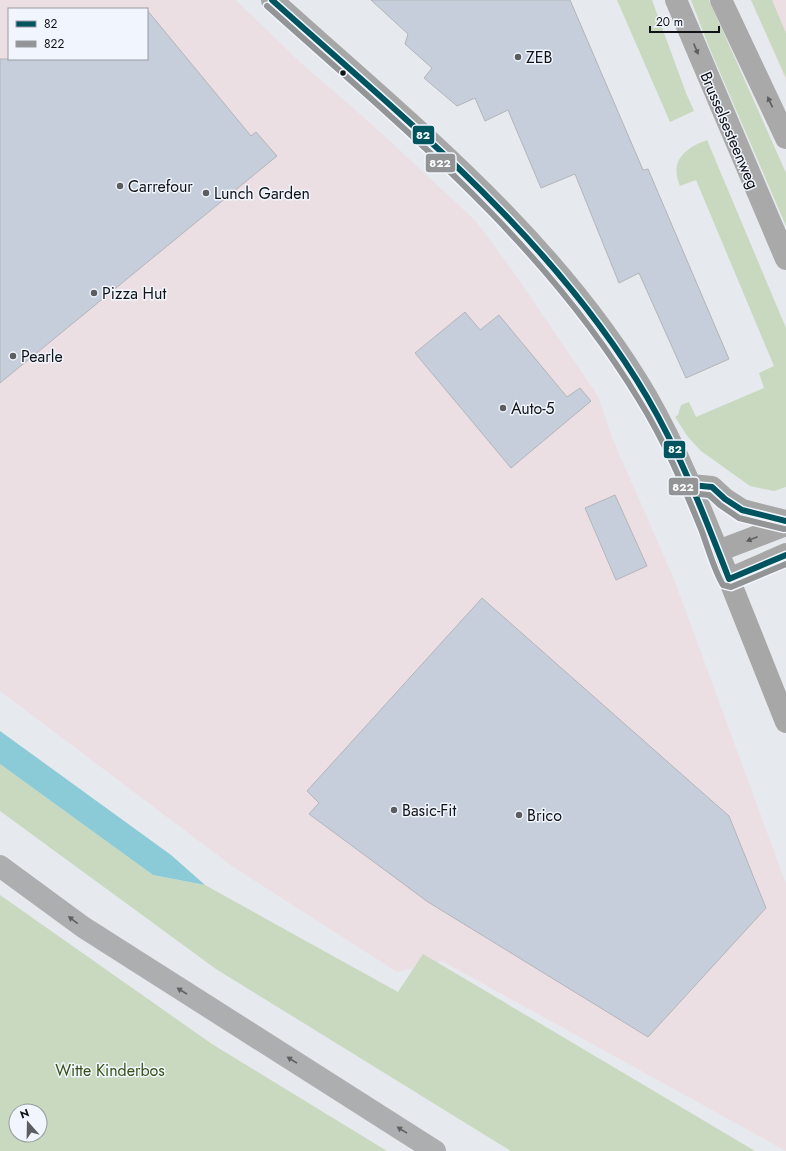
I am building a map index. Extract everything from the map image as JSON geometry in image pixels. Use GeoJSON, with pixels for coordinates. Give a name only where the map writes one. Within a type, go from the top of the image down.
{"type":"FeatureCollection","features":[{"type":"Feature","properties":{"kind":"highway"},"geometry":{"type":"LineString","coordinates":[[0,866],[83,927],[435,1151]]}},
{"type":"Feature","properties":{"kind":"main road","name":"Brusselsesteenweg"},"geometry":{"type":"LineString","coordinates":[[676,0],[786,259]]}},
{"type":"Feature","properties":{"kind":"main road"},"geometry":{"type":"LineString","coordinates":[[721,0],[786,138]]}},
{"type":"Feature","properties":{"kind":"street"},"geometry":{"type":"LineString","coordinates":[[272,0],[462,170],[540,251],[603,331],[646,397],[691,485],[786,722]]}},
{"type":"Feature","properties":{"kind":"street"},"geometry":{"type":"LineString","coordinates":[[691,485],[712,487],[742,510],[786,520]]}},
{"type":"Feature","properties":{"kind":"street"},"geometry":{"type":"LineString","coordinates":[[718,551],[786,525]]}},
{"type":"Feature","properties":{"kind":"street"},"geometry":{"type":"LineString","coordinates":[[729,579],[785,555]]}},
{"type":"Feature","properties":{"kind":"shaded area"},"geometry":{"type":"Polygon","coordinates":[[[0,0],[236,0],[301,63],[366,119],[475,220],[510,267],[598,396],[613,440],[674,579],[786,884],[786,1151],[442,961],[397,972],[232,866],[0,691],[0,0]]]}},
{"type":"Feature","properties":{"kind":"shaded area"},"geometry":{"type":"Polygon","coordinates":[[[751,0],[786,0],[786,81],[751,0]]]}},
{"type":"Feature","properties":{"kind":"green space"},"geometry":{"type":"Polygon","coordinates":[[[617,0],[652,0],[694,111],[670,122],[617,0]]]}},
{"type":"Feature","properties":{"kind":"green space"},"geometry":{"type":"Polygon","coordinates":[[[691,0],[709,0],[786,173],[786,226],[709,47],[691,0]]]}},
{"type":"Feature","properties":{"kind":"green space"},"geometry":{"type":"Polygon","coordinates":[[[751,0],[772,0],[786,33],[786,78],[751,0]]]}},
{"type":"Feature","properties":{"kind":"green space"},"geometry":{"type":"Polygon","coordinates":[[[707,140],[786,328],[786,487],[774,491],[750,486],[701,451],[688,437],[675,417],[678,415],[681,405],[689,402],[696,417],[764,388],[759,373],[774,366],[696,180],[680,186],[677,177],[676,169],[681,157],[692,147],[707,140]]]}},
{"type":"Feature","properties":{"kind":"green space"},"geometry":{"type":"Polygon","coordinates":[[[0,764],[153,875],[205,885],[398,992],[423,954],[755,1151],[511,1151],[216,969],[0,811],[0,764]]]}},
{"type":"Feature","properties":{"kind":"green space","name":"Witte Kinderbos"},"geometry":{"type":"Polygon","coordinates":[[[0,895],[212,1044],[387,1151],[0,1151],[0,895]]]}},
{"type":"Feature","properties":{"kind":"water"},"geometry":{"type":"Polygon","coordinates":[[[0,731],[171,855],[205,885],[153,875],[0,764],[0,731]]]}},
{"type":"Feature","properties":{"kind":"building"},"geometry":{"type":"Polygon","coordinates":[[[371,0],[570,0],[643,170],[648,169],[729,359],[686,378],[639,273],[619,283],[575,174],[541,188],[508,110],[485,121],[475,98],[457,106],[424,78],[432,68],[405,44],[408,34],[371,0]]]}},
{"type":"Feature","properties":{"kind":"building","name":"Carrefour"},"geometry":{"type":"Polygon","coordinates":[[[148,11],[251,136],[256,132],[277,156],[0,383],[0,59],[148,60],[148,11]]]}},
{"type":"Feature","properties":{"kind":"building","name":"Auto-5"},"geometry":{"type":"Polygon","coordinates":[[[465,312],[480,330],[499,315],[567,397],[580,388],[591,401],[511,468],[415,353],[465,312]]]}},
{"type":"Feature","properties":{"kind":"building"},"geometry":{"type":"Polygon","coordinates":[[[615,495],[647,566],[616,580],[585,508],[615,495]]]}},
{"type":"Feature","properties":{"kind":"building","name":"Brico"},"geometry":{"type":"Polygon","coordinates":[[[482,598],[729,816],[766,908],[648,1037],[428,902],[309,814],[319,803],[307,791],[482,598]]]}},
{"type":"Feature","properties":{"kind":"transit line","name":"82"},"geometry":{"type":"LineString","coordinates":[[272,0],[425,137],[475,185],[523,234],[568,285],[610,340],[647,397],[671,441],[692,486],[729,579],[786,555]]}},
{"type":"Feature","properties":{"kind":"transit line","name":"822"},"geometry":{"type":"LineString","coordinates":[[267,6],[419,142],[515,238],[560,289],[601,343],[648,415],[680,479],[701,529],[716,572],[723,585],[731,587],[786,564]]}},
{"type":"Feature","properties":{"kind":"transit line","name":"82"},"geometry":{"type":"LineString","coordinates":[[691,485],[712,487],[725,499],[742,510],[786,521]]}},
{"type":"Feature","properties":{"kind":"transit line","name":"822"},"geometry":{"type":"LineString","coordinates":[[690,493],[709,495],[720,505],[739,518],[784,529]]}},
{"type":"Feature","properties":{"kind":"place","name":"ZEB"},"geometry":{"type":"Point","coordinates":[518,57]}},
{"type":"Feature","properties":{"kind":"place","name":"Carrefour"},"geometry":{"type":"Point","coordinates":[120,186]}},
{"type":"Feature","properties":{"kind":"place","name":"Lunch Garden"},"geometry":{"type":"Point","coordinates":[206,193]}},
{"type":"Feature","properties":{"kind":"place","name":"Pizza Hut"},"geometry":{"type":"Point","coordinates":[94,293]}},
{"type":"Feature","properties":{"kind":"place","name":"Pearle"},"geometry":{"type":"Point","coordinates":[13,356]}},
{"type":"Feature","properties":{"kind":"place","name":"Auto-5"},"geometry":{"type":"Point","coordinates":[503,408]}},
{"type":"Feature","properties":{"kind":"place","name":"Basic-Fit"},"geometry":{"type":"Point","coordinates":[394,810]}},
{"type":"Feature","properties":{"kind":"place","name":"Brico"},"geometry":{"type":"Point","coordinates":[519,815]}}]}
